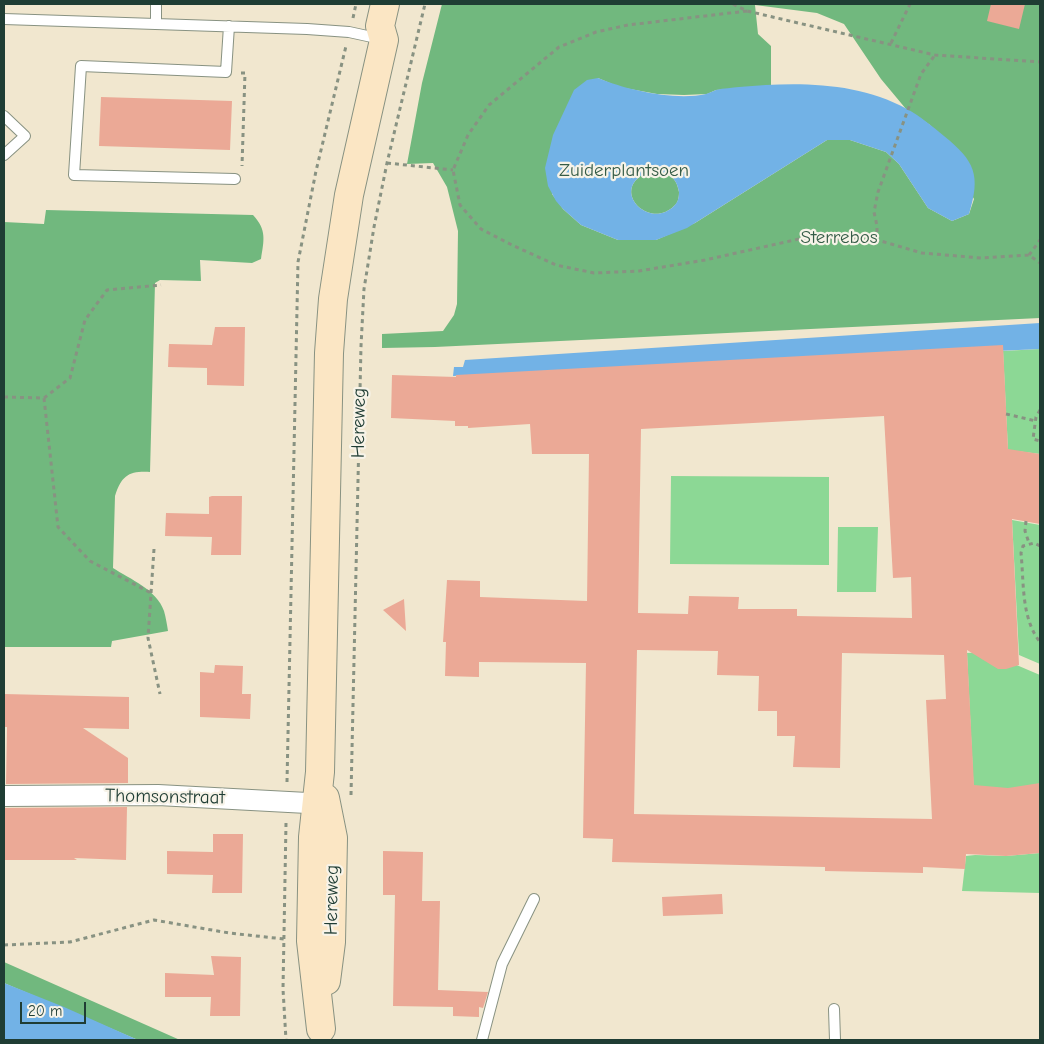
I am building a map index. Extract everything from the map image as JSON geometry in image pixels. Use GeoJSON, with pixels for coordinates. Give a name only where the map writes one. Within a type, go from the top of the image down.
{"type":"FeatureCollection","features":[{"type":"Feature","properties":{"kind":"main road","name":"Hereweg"},"geometry":{"type":"LineString","coordinates":[[321,1035],[311,941],[313,837],[331,801],[320,772],[329,352],[334,299],[349,195],[384,40],[380,26],[385,4]]}},
{"type":"Feature","properties":{"kind":"main road","name":"Hereweg"},"geometry":{"type":"LineString","coordinates":[[384,40],[397,30],[403,4]]}},
{"type":"Feature","properties":{"kind":"street","name":"Thomsonstraat"},"geometry":{"type":"LineString","coordinates":[[4,796],[158,795],[331,801]]}},
{"type":"Feature","properties":{"kind":"lane"},"geometry":{"type":"LineString","coordinates":[[156,4],[156,24]]}},
{"type":"Feature","properties":{"kind":"lane"},"geometry":{"type":"LineString","coordinates":[[4,19],[349,32],[384,40]]}},
{"type":"Feature","properties":{"kind":"lane"},"geometry":{"type":"LineString","coordinates":[[229,26],[226,72],[81,66],[74,175],[235,179]]}},
{"type":"Feature","properties":{"kind":"lane"},"geometry":{"type":"LineString","coordinates":[[4,116],[25,136],[4,155]]}},
{"type":"Feature","properties":{"kind":"lane"},"geometry":{"type":"LineString","coordinates":[[482,1040],[502,964],[534,899]]}},
{"type":"Feature","properties":{"kind":"lane"},"geometry":{"type":"LineString","coordinates":[[834,1009],[835,1040]]}},
{"type":"Feature","properties":{"kind":"path","name":"Hereweg"},"geometry":{"type":"LineString","coordinates":[[331,801],[365,280],[387,162],[425,4]]}},
{"type":"Feature","properties":{"kind":"path"},"geometry":{"type":"LineString","coordinates":[[733,4],[747,11],[891,43],[935,55],[1040,62]]}},
{"type":"Feature","properties":{"kind":"path"},"geometry":{"type":"LineString","coordinates":[[745,4],[747,11]]}},
{"type":"Feature","properties":{"kind":"path"},"geometry":{"type":"LineString","coordinates":[[891,43],[910,4]]}},
{"type":"Feature","properties":{"kind":"path"},"geometry":{"type":"LineString","coordinates":[[747,11],[620,27],[596,32],[559,47],[489,105],[468,135],[453,170],[460,205],[481,229],[514,246],[556,265],[594,273],[639,271],[705,260],[799,239],[876,240],[922,253],[981,258],[1028,255],[1040,263]]}},
{"type":"Feature","properties":{"kind":"path"},"geometry":{"type":"LineString","coordinates":[[876,240],[877,226],[874,212],[878,192],[921,74],[935,55]]}},
{"type":"Feature","properties":{"kind":"path"},"geometry":{"type":"LineString","coordinates":[[235,179],[241,180],[245,73]]}},
{"type":"Feature","properties":{"kind":"path"},"geometry":{"type":"LineString","coordinates":[[387,162],[453,170]]}},
{"type":"Feature","properties":{"kind":"path"},"geometry":{"type":"LineString","coordinates":[[1028,255],[1040,240]]}},
{"type":"Feature","properties":{"kind":"path"},"geometry":{"type":"LineString","coordinates":[[4,398],[44,398],[70,378],[85,320],[108,290],[161,285]]}},
{"type":"Feature","properties":{"kind":"path"},"geometry":{"type":"LineString","coordinates":[[44,398],[58,527],[90,561],[151,593]]}},
{"type":"Feature","properties":{"kind":"path"},"geometry":{"type":"LineString","coordinates":[[1040,410],[1033,440],[1040,441]]}},
{"type":"Feature","properties":{"kind":"path"},"geometry":{"type":"LineString","coordinates":[[1006,414],[1036,421]]}},
{"type":"Feature","properties":{"kind":"path"},"geometry":{"type":"LineString","coordinates":[[1026,522],[1025,531],[1029,543]]}},
{"type":"Feature","properties":{"kind":"path"},"geometry":{"type":"LineString","coordinates":[[1040,546],[1029,543],[1023,546],[1021,553],[1026,607],[1030,627],[1040,642]]}},
{"type":"Feature","properties":{"kind":"path"},"geometry":{"type":"LineString","coordinates":[[154,549],[148,638],[160,694]]}},
{"type":"Feature","properties":{"kind":"path"},"geometry":{"type":"LineString","coordinates":[[286,847],[283,988],[286,1040]]}},
{"type":"Feature","properties":{"kind":"path"},"geometry":{"type":"LineString","coordinates":[[4,945],[70,942],[154,920],[229,933],[284,939]]}},
{"type":"Feature","properties":{"kind":"green space","name":"Sterrebos"},"geometry":{"type":"Polygon","coordinates":[[[442,4],[1040,4],[1040,318],[382,348],[382,334],[443,331],[454,315],[457,304],[458,231],[447,187],[433,163],[407,164],[422,83],[442,4]],[[755,5],[758,34],[771,46],[771,86],[716,90],[707,94],[657,94],[619,87],[598,78],[552,194],[563,209],[581,225],[618,240],[656,240],[695,223],[827,140],[850,140],[886,152],[899,164],[928,208],[952,221],[969,214],[974,199],[930,125],[906,109],[881,79],[844,24],[817,13],[755,5]]]}},
{"type":"Feature","properties":{"kind":"green space"},"geometry":{"type":"Polygon","coordinates":[[[648,172],[660,172],[669,175],[678,186],[677,202],[664,212],[654,214],[644,211],[632,197],[632,188],[637,179],[648,172]]]}},
{"type":"Feature","properties":{"kind":"green space"},"geometry":{"type":"Polygon","coordinates":[[[46,210],[253,215],[261,226],[263,236],[261,259],[252,263],[200,260],[201,281],[160,280],[155,283],[150,472],[137,472],[127,476],[120,483],[115,496],[113,568],[142,586],[155,597],[164,611],[168,631],[112,641],[111,647],[4,647],[4,222],[44,224],[46,210]]]}},
{"type":"Feature","properties":{"kind":"green space"},"geometry":{"type":"Polygon","coordinates":[[[1040,349],[1040,454],[1008,450],[1003,351],[1040,349]]]}},
{"type":"Feature","properties":{"kind":"green space"},"geometry":{"type":"Polygon","coordinates":[[[671,476],[829,477],[829,565],[670,564],[671,476]]]}},
{"type":"Feature","properties":{"kind":"green space"},"geometry":{"type":"Polygon","coordinates":[[[1012,520],[1040,525],[1040,664],[1019,655],[1012,520]]]}},
{"type":"Feature","properties":{"kind":"green space"},"geometry":{"type":"Polygon","coordinates":[[[838,527],[878,527],[876,592],[837,592],[838,527]]]}},
{"type":"Feature","properties":{"kind":"green space"},"geometry":{"type":"Polygon","coordinates":[[[986,652],[1040,675],[1040,787],[1016,794],[974,796],[967,653],[986,652]]]}},
{"type":"Feature","properties":{"kind":"green space"},"geometry":{"type":"Polygon","coordinates":[[[1040,853],[1040,893],[962,891],[966,856],[1006,856],[1040,853]]]}},
{"type":"Feature","properties":{"kind":"green space"},"geometry":{"type":"Polygon","coordinates":[[[4,962],[180,1040],[138,1040],[4,983],[4,962]]]}},
{"type":"Feature","properties":{"kind":"water"},"geometry":{"type":"Polygon","coordinates":[[[598,78],[623,87],[651,93],[680,96],[694,96],[722,89],[760,85],[803,84],[846,88],[887,100],[907,109],[926,121],[963,153],[969,161],[975,179],[975,189],[969,214],[952,221],[928,208],[899,164],[886,152],[850,140],[827,140],[687,228],[656,240],[618,240],[581,225],[556,201],[548,186],[545,168],[553,135],[574,90],[587,80],[598,78]],[[648,172],[637,179],[632,188],[632,197],[644,211],[654,214],[664,212],[674,206],[678,200],[679,192],[678,186],[672,177],[664,173],[648,172]]]}},
{"type":"Feature","properties":{"kind":"water"},"geometry":{"type":"Polygon","coordinates":[[[1040,323],[1040,349],[453,376],[454,367],[463,367],[465,360],[1040,323]]]}},
{"type":"Feature","properties":{"kind":"water"},"geometry":{"type":"Polygon","coordinates":[[[4,983],[64,1007],[138,1040],[4,1040],[4,983]]]}},
{"type":"Feature","properties":{"kind":"building"},"geometry":{"type":"Polygon","coordinates":[[[991,4],[1025,4],[1019,29],[987,21],[991,4]]]}},
{"type":"Feature","properties":{"kind":"building"},"geometry":{"type":"Polygon","coordinates":[[[101,97],[232,101],[230,150],[99,146],[101,97]]]}},
{"type":"Feature","properties":{"kind":"building"},"geometry":{"type":"Polygon","coordinates":[[[215,327],[245,327],[244,386],[207,385],[207,368],[168,367],[169,344],[212,345],[215,327]]]}},
{"type":"Feature","properties":{"kind":"building"},"geometry":{"type":"Polygon","coordinates":[[[1003,345],[1008,449],[1040,454],[1040,524],[1012,519],[1019,665],[998,669],[967,650],[974,785],[1008,788],[1040,783],[1040,853],[1006,856],[966,854],[965,869],[923,867],[923,873],[825,871],[825,867],[612,862],[613,839],[583,838],[586,663],[479,662],[479,677],[445,676],[446,642],[443,642],[447,580],[480,581],[480,597],[587,601],[589,454],[532,454],[530,424],[468,428],[468,426],[455,426],[455,421],[391,418],[392,375],[456,377],[456,375],[1003,345]],[[884,416],[641,429],[638,613],[688,614],[689,596],[739,597],[738,609],[797,609],[797,616],[912,618],[911,577],[893,578],[884,416]],[[637,650],[634,814],[932,819],[926,700],[946,699],[944,655],[842,653],[840,768],[793,767],[795,736],[777,736],[777,711],[758,711],[759,676],[717,675],[718,651],[637,650]]]}},
{"type":"Feature","properties":{"kind":"building"},"geometry":{"type":"Polygon","coordinates":[[[242,496],[241,555],[211,555],[212,537],[165,536],[166,513],[209,514],[209,497],[242,496]]]}},
{"type":"Feature","properties":{"kind":"building"},"geometry":{"type":"Polygon","coordinates":[[[404,599],[406,631],[383,610],[404,599]]]}},
{"type":"Feature","properties":{"kind":"building"},"geometry":{"type":"Polygon","coordinates":[[[215,665],[243,666],[242,694],[251,694],[250,719],[200,717],[200,672],[214,673],[215,665]]]}},
{"type":"Feature","properties":{"kind":"building"},"geometry":{"type":"Polygon","coordinates":[[[4,694],[129,697],[129,729],[83,728],[128,758],[128,783],[6,784],[7,727],[4,727],[4,694]]]}},
{"type":"Feature","properties":{"kind":"building"},"geometry":{"type":"Polygon","coordinates":[[[127,807],[126,860],[74,858],[77,860],[4,860],[4,808],[127,807]]]}},
{"type":"Feature","properties":{"kind":"building"},"geometry":{"type":"Polygon","coordinates":[[[213,834],[243,834],[242,893],[212,893],[213,875],[167,874],[167,851],[213,852],[213,834]]]}},
{"type":"Feature","properties":{"kind":"building"},"geometry":{"type":"Polygon","coordinates":[[[383,851],[423,852],[422,901],[440,901],[438,990],[488,992],[483,1008],[479,1007],[479,1017],[453,1016],[453,1007],[393,1006],[395,895],[383,895],[383,851]]]}},
{"type":"Feature","properties":{"kind":"building"},"geometry":{"type":"Polygon","coordinates":[[[722,894],[723,914],[663,916],[662,897],[722,894]]]}},
{"type":"Feature","properties":{"kind":"building"},"geometry":{"type":"Polygon","coordinates":[[[211,956],[241,957],[240,1016],[210,1016],[211,997],[165,997],[165,973],[214,975],[211,956]]]}},
{"type":"Feature","properties":{"kind":"park label","name":"Zuiderplantsoen"},"geometry":{"type":"Point","coordinates":[624,171]}}]}
